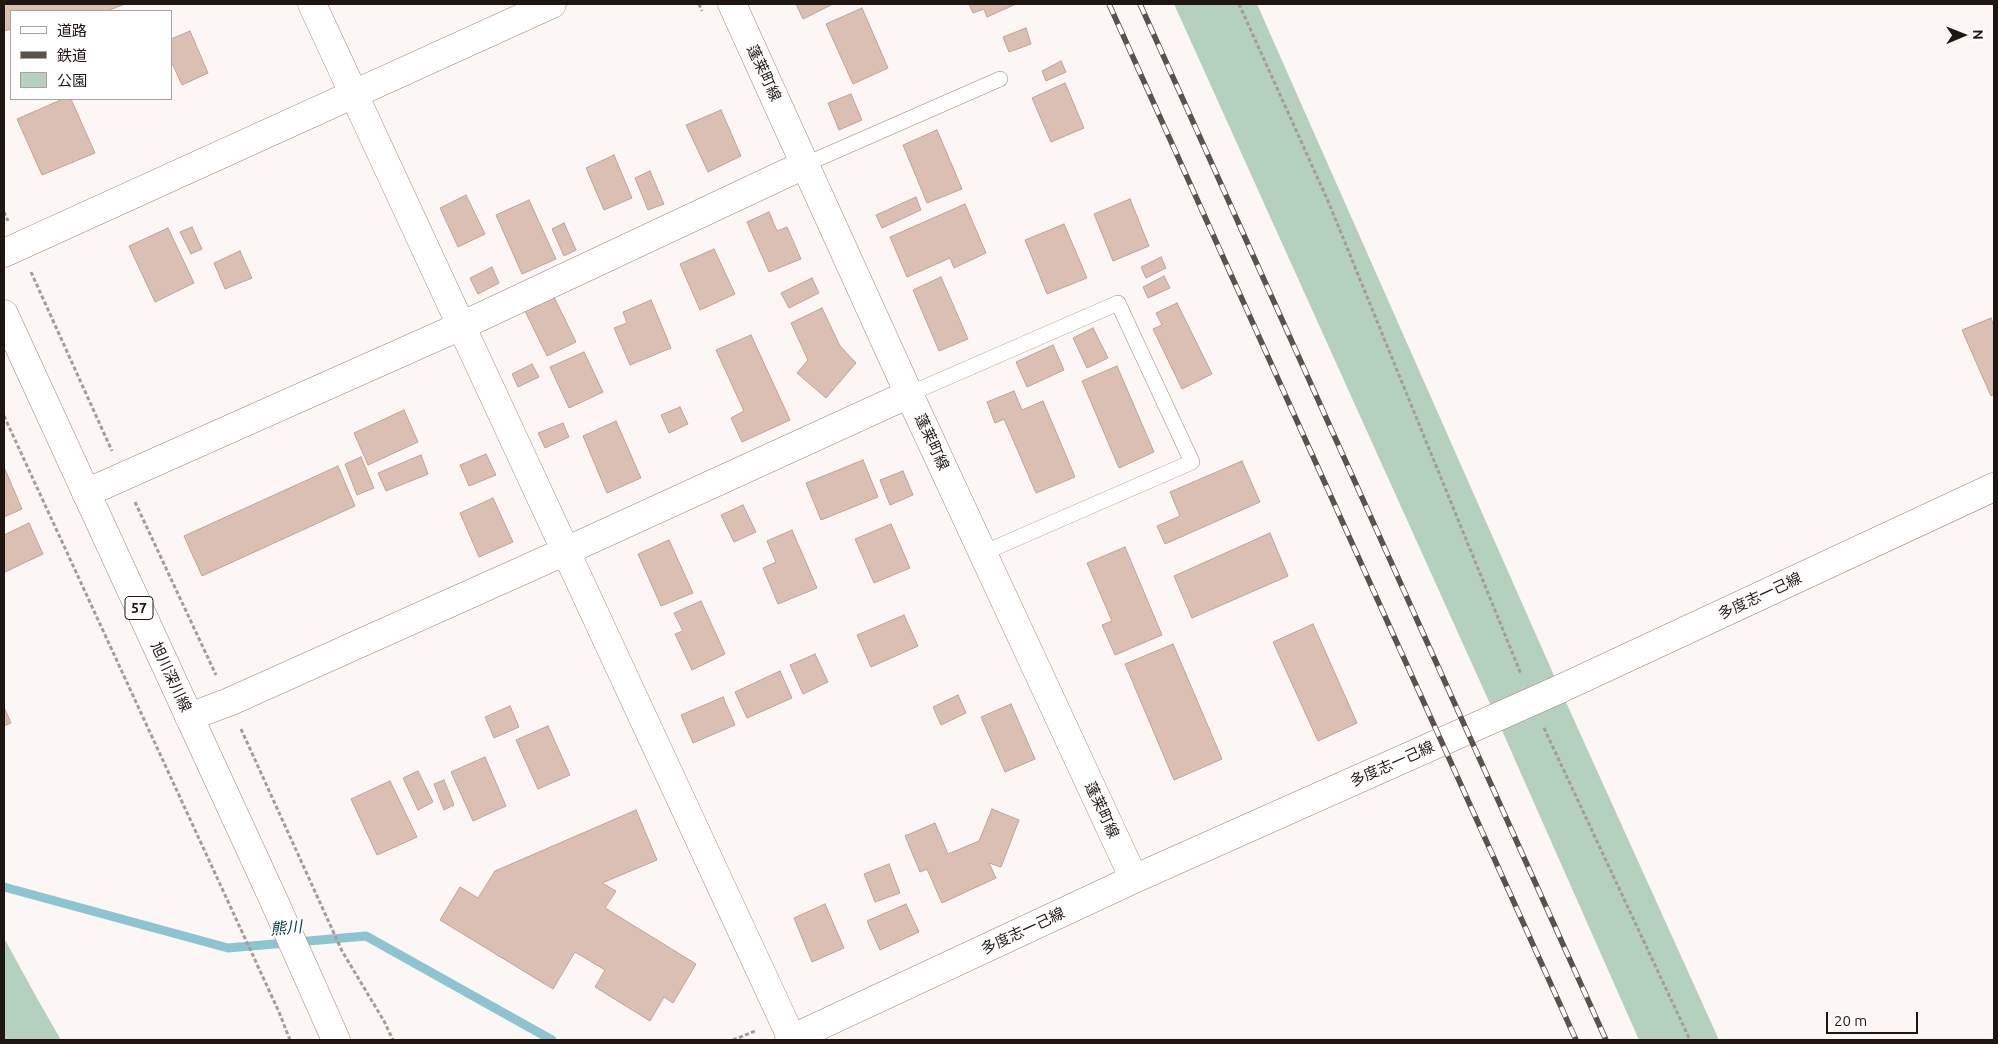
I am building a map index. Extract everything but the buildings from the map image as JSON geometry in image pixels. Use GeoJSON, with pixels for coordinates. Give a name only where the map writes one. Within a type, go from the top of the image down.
{"type":"FeatureCollection","features":[{"type":"Feature","properties":{"kind":"street"},"geometry":{"type":"LineString","coordinates":[[312,4],[788,1033]]}},
{"type":"Feature","properties":{"kind":"street"},"geometry":{"type":"LineString","coordinates":[[11,250],[552,4]]}},
{"type":"Feature","properties":{"kind":"street","name":"蓬莱町線"},"geometry":{"type":"LineString","coordinates":[[732,4],[982,553],[1134,879]]}},
{"type":"Feature","properties":{"kind":"street"},"geometry":{"type":"LineString","coordinates":[[86,493],[461,326],[806,164]]}},
{"type":"Feature","properties":{"kind":"street","name":"旭川深川線"},"geometry":{"type":"LineString","coordinates":[[4,314],[276,903],[336,1040]]}},
{"type":"Feature","properties":{"kind":"street"},"geometry":{"type":"LineString","coordinates":[[189,717],[228,702],[566,551],[909,394]]}},
{"type":"Feature","properties":{"kind":"street","name":"多度志一己線"},"geometry":{"type":"LineString","coordinates":[[788,1033],[1532,701],[1994,487]]}},
{"type":"Feature","properties":{"kind":"lane"},"geometry":{"type":"LineString","coordinates":[[806,164],[1000,79]]}},
{"type":"Feature","properties":{"kind":"lane"},"geometry":{"type":"LineString","coordinates":[[909,394],[1118,303],[1192,462],[982,553]]}},
{"type":"Feature","properties":{"kind":"path"},"geometry":{"type":"LineString","coordinates":[[699,4],[703,12]]}},
{"type":"Feature","properties":{"kind":"path"},"geometry":{"type":"LineString","coordinates":[[1239,4],[1328,201],[1532,701],[1690,1040]]}},
{"type":"Feature","properties":{"kind":"path"},"geometry":{"type":"LineString","coordinates":[[4,212],[11,250],[124,477],[342,951],[384,1021],[393,1040]]}},
{"type":"Feature","properties":{"kind":"path"},"geometry":{"type":"LineString","coordinates":[[4,416],[241,929],[290,1040]]}},
{"type":"Feature","properties":{"kind":"path"},"geometry":{"type":"LineString","coordinates":[[733,1040],[788,1033]]}},
{"type":"Feature","properties":{"kind":"green space"},"geometry":{"type":"Polygon","coordinates":[[[1174,4],[1257,4],[1560,689],[1719,1040],[1639,1040],[1496,717],[1174,4]]]}},
{"type":"Feature","properties":{"kind":"green space"},"geometry":{"type":"Polygon","coordinates":[[[4,938],[38,1000],[61,1040],[4,1040],[4,938]]]}},
{"type":"Feature","properties":{"kind":"waterway","name":"熊川"},"geometry":{"type":"LineString","coordinates":[[4,887],[228,948],[366,936],[552,1040]]}},
{"type":"Feature","properties":{"kind":"railway"},"geometry":{"type":"LineString","coordinates":[[1109,4],[1576,1040]]}},
{"type":"Feature","properties":{"kind":"railway"},"geometry":{"type":"LineString","coordinates":[[1140,4],[1606,1040]]}}]}
